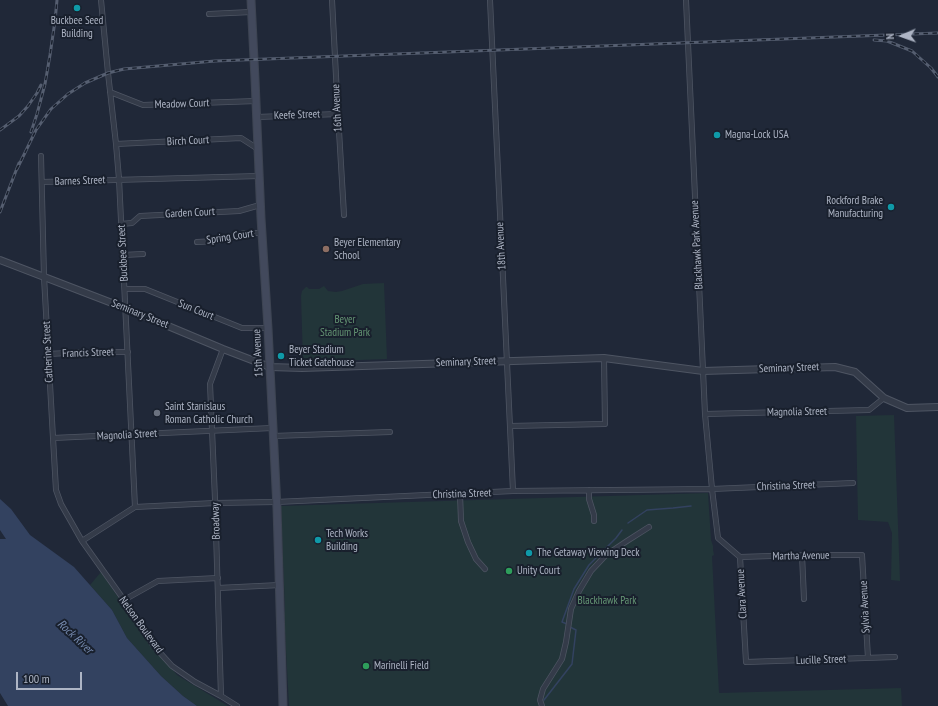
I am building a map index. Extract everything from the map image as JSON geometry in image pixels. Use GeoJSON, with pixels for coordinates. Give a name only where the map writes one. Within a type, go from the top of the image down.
{"type":"FeatureCollection","features":[{"type":"Feature","properties":{"kind":"main road","name":"15th Avenue"},"geometry":{"type":"LineString","coordinates":[[251,0],[260,205],[270,367],[284,706]]}},
{"type":"Feature","properties":{"kind":"street","name":"Buckbee Street"},"geometry":{"type":"LineString","coordinates":[[101,0],[119,179],[135,507]]}},
{"type":"Feature","properties":{"kind":"street","name":"16th Avenue"},"geometry":{"type":"LineString","coordinates":[[332,0],[344,215]]}},
{"type":"Feature","properties":{"kind":"street","name":"18th Avenue"},"geometry":{"type":"LineString","coordinates":[[490,0],[513,492]]}},
{"type":"Feature","properties":{"kind":"street","name":"Blackhawk Park Avenue"},"geometry":{"type":"LineString","coordinates":[[686,0],[705,414],[712,489]]}},
{"type":"Feature","properties":{"kind":"street"},"geometry":{"type":"LineString","coordinates":[[209,14],[251,12]]}},
{"type":"Feature","properties":{"kind":"street","name":"Meadow Court"},"geometry":{"type":"LineString","coordinates":[[110,92],[143,105],[256,100]]}},
{"type":"Feature","properties":{"kind":"street","name":"Keefe Street"},"geometry":{"type":"LineString","coordinates":[[257,117],[338,114]]}},
{"type":"Feature","properties":{"kind":"street","name":"Birch Court"},"geometry":{"type":"LineString","coordinates":[[116,144],[241,138],[258,149]]}},
{"type":"Feature","properties":{"kind":"street","name":"Catherine Street"},"geometry":{"type":"LineString","coordinates":[[40,156],[44,277],[56,490],[61,504],[82,541]]}},
{"type":"Feature","properties":{"kind":"street"},"geometry":{"type":"LineString","coordinates":[[119,179],[259,176]]}},
{"type":"Feature","properties":{"kind":"street","name":"Barnes Street"},"geometry":{"type":"LineString","coordinates":[[42,182],[119,179]]}},
{"type":"Feature","properties":{"kind":"street","name":"Garden Court"},"geometry":{"type":"LineString","coordinates":[[121,224],[132,223],[140,216],[239,211],[260,205]]}},
{"type":"Feature","properties":{"kind":"street","name":"Spring Court"},"geometry":{"type":"LineString","coordinates":[[198,242],[217,241],[245,233],[262,233]]}},
{"type":"Feature","properties":{"kind":"street"},"geometry":{"type":"LineString","coordinates":[[123,255],[143,254]]}},
{"type":"Feature","properties":{"kind":"street","name":"Seminary Street"},"geometry":{"type":"LineString","coordinates":[[0,260],[125,308],[270,367],[302,368],[604,358],[703,371],[835,367],[855,372],[884,398],[907,408],[938,407]]}},
{"type":"Feature","properties":{"kind":"street","name":"Sun Court"},"geometry":{"type":"LineString","coordinates":[[125,289],[145,289],[242,328],[268,328]]}},
{"type":"Feature","properties":{"kind":"street","name":"Broadway"},"geometry":{"type":"LineString","coordinates":[[221,696],[210,384],[223,349]]}},
{"type":"Feature","properties":{"kind":"street","name":"Francis Street"},"geometry":{"type":"LineString","coordinates":[[48,354],[128,352]]}},
{"type":"Feature","properties":{"kind":"street"},"geometry":{"type":"LineString","coordinates":[[510,426],[605,424],[604,358]]}},
{"type":"Feature","properties":{"kind":"street","name":"Magnolia Street"},"geometry":{"type":"LineString","coordinates":[[705,414],[869,410],[884,398]]}},
{"type":"Feature","properties":{"kind":"street","name":"Magnolia Street"},"geometry":{"type":"LineString","coordinates":[[52,438],[212,431],[390,432]]}},
{"type":"Feature","properties":{"kind":"street","name":"Christina Street"},"geometry":{"type":"LineString","coordinates":[[82,541],[135,507],[513,492],[712,489],[853,483]]}},
{"type":"Feature","properties":{"kind":"street","name":"Clara Avenue"},"geometry":{"type":"LineString","coordinates":[[712,489],[718,538],[740,557],[746,662]]}},
{"type":"Feature","properties":{"kind":"street"},"geometry":{"type":"LineString","coordinates":[[589,490],[589,499],[594,515],[594,521]]}},
{"type":"Feature","properties":{"kind":"street"},"geometry":{"type":"LineString","coordinates":[[460,494],[461,521],[468,542],[476,559],[485,569]]}},
{"type":"Feature","properties":{"kind":"street"},"geometry":{"type":"LineString","coordinates":[[542,706],[540,700],[543,689],[562,659],[571,609],[582,586],[591,571],[606,555],[649,527]]}},
{"type":"Feature","properties":{"kind":"street","name":"Nelson Boulevard"},"geometry":{"type":"LineString","coordinates":[[82,541],[124,600],[153,645],[172,666],[195,682],[237,706]]}},
{"type":"Feature","properties":{"kind":"street"},"geometry":{"type":"LineString","coordinates":[[802,555],[804,599]]}},
{"type":"Feature","properties":{"kind":"street","name":"Martha Avenue"},"geometry":{"type":"LineString","coordinates":[[740,557],[862,555]]}},
{"type":"Feature","properties":{"kind":"street","name":"Sylvia Avenue"},"geometry":{"type":"LineString","coordinates":[[862,555],[868,658]]}},
{"type":"Feature","properties":{"kind":"street"},"geometry":{"type":"LineString","coordinates":[[124,600],[158,580],[218,578]]}},
{"type":"Feature","properties":{"kind":"street"},"geometry":{"type":"LineString","coordinates":[[218,588],[280,585]]}},
{"type":"Feature","properties":{"kind":"street","name":"Lucille Street"},"geometry":{"type":"LineString","coordinates":[[746,662],[895,657]]}},
{"type":"Feature","properties":{"kind":"green space","name":"Beyer Stadium Park"},"geometry":{"type":"Polygon","coordinates":[[[384,283],[387,359],[303,362],[301,296],[302,291],[306,287],[309,289],[319,289],[324,286],[328,291],[336,292],[363,284],[384,283]]]}},
{"type":"Feature","properties":{"kind":"green space"},"geometry":{"type":"Polygon","coordinates":[[[894,415],[900,581],[891,580],[892,533],[888,522],[858,520],[856,416],[894,415]]]}},
{"type":"Feature","properties":{"kind":"green space","name":"Blackhawk Park"},"geometry":{"type":"Polygon","coordinates":[[[708,493],[711,540],[714,555],[712,556],[719,693],[901,688],[902,706],[289,706],[284,613],[281,506],[708,493]]]}},
{"type":"Feature","properties":{"kind":"green space"},"geometry":{"type":"Polygon","coordinates":[[[101,572],[149,643],[177,675],[228,706],[197,706],[183,696],[161,676],[127,638],[112,610],[90,585],[101,572]]]}},
{"type":"Feature","properties":{"kind":"water","name":"Rock River"},"geometry":{"type":"Polygon","coordinates":[[[0,499],[11,509],[30,535],[74,567],[112,610],[127,638],[161,676],[183,696],[197,706],[8,706],[0,693],[0,539],[6,539],[0,530],[0,499]]]}},
{"type":"Feature","properties":{"kind":"waterway"},"geometry":{"type":"LineString","coordinates":[[628,523],[647,510],[691,506]]}},
{"type":"Feature","properties":{"kind":"waterway"},"geometry":{"type":"LineString","coordinates":[[567,624],[562,622],[574,589],[589,565],[622,530]]}},
{"type":"Feature","properties":{"kind":"waterway"},"geometry":{"type":"LineString","coordinates":[[544,700],[572,664],[576,630],[570,627]]}},
{"type":"Feature","properties":{"kind":"railway"},"geometry":{"type":"LineString","coordinates":[[31,132],[45,84],[57,0]]}},
{"type":"Feature","properties":{"kind":"railway"},"geometry":{"type":"LineString","coordinates":[[17,169],[36,130],[51,109],[68,94],[85,83],[108,73],[124,69],[215,61],[938,33]]}},
{"type":"Feature","properties":{"kind":"railway"},"geometry":{"type":"LineString","coordinates":[[874,40],[887,41],[912,51],[931,68],[938,77]]}},
{"type":"Feature","properties":{"kind":"railway"},"geometry":{"type":"LineString","coordinates":[[0,130],[19,116],[28,106],[41,85]]}},
{"type":"Feature","properties":{"kind":"railway"},"geometry":{"type":"LineString","coordinates":[[0,212],[19,163]]}},
{"type":"Feature","properties":{"kind":"place","name":"Buckbee Seed Building"},"geometry":{"type":"Point","coordinates":[77,8]}},
{"type":"Feature","properties":{"kind":"place","name":"Magna-Lock USA"},"geometry":{"type":"Point","coordinates":[717,135]}},
{"type":"Feature","properties":{"kind":"place","name":"Rockford Brake Manufacturing"},"geometry":{"type":"Point","coordinates":[891,207]}},
{"type":"Feature","properties":{"kind":"place","name":"Beyer Elementary School"},"geometry":{"type":"Point","coordinates":[326,249]}},
{"type":"Feature","properties":{"kind":"place","name":"Beyer Stadium Ticket Gatehouse"},"geometry":{"type":"Point","coordinates":[281,356]}},
{"type":"Feature","properties":{"kind":"place","name":"Saint Stanislaus Roman Catholic Church"},"geometry":{"type":"Point","coordinates":[157,413]}},
{"type":"Feature","properties":{"kind":"place","name":"Tech Works Building"},"geometry":{"type":"Point","coordinates":[318,540]}},
{"type":"Feature","properties":{"kind":"place","name":"The Getaway Viewing Deck"},"geometry":{"type":"Point","coordinates":[529,553]}},
{"type":"Feature","properties":{"kind":"place","name":"Unity Court"},"geometry":{"type":"Point","coordinates":[509,571]}},
{"type":"Feature","properties":{"kind":"place","name":"Marinelli Field"},"geometry":{"type":"Point","coordinates":[366,666]}}]}
